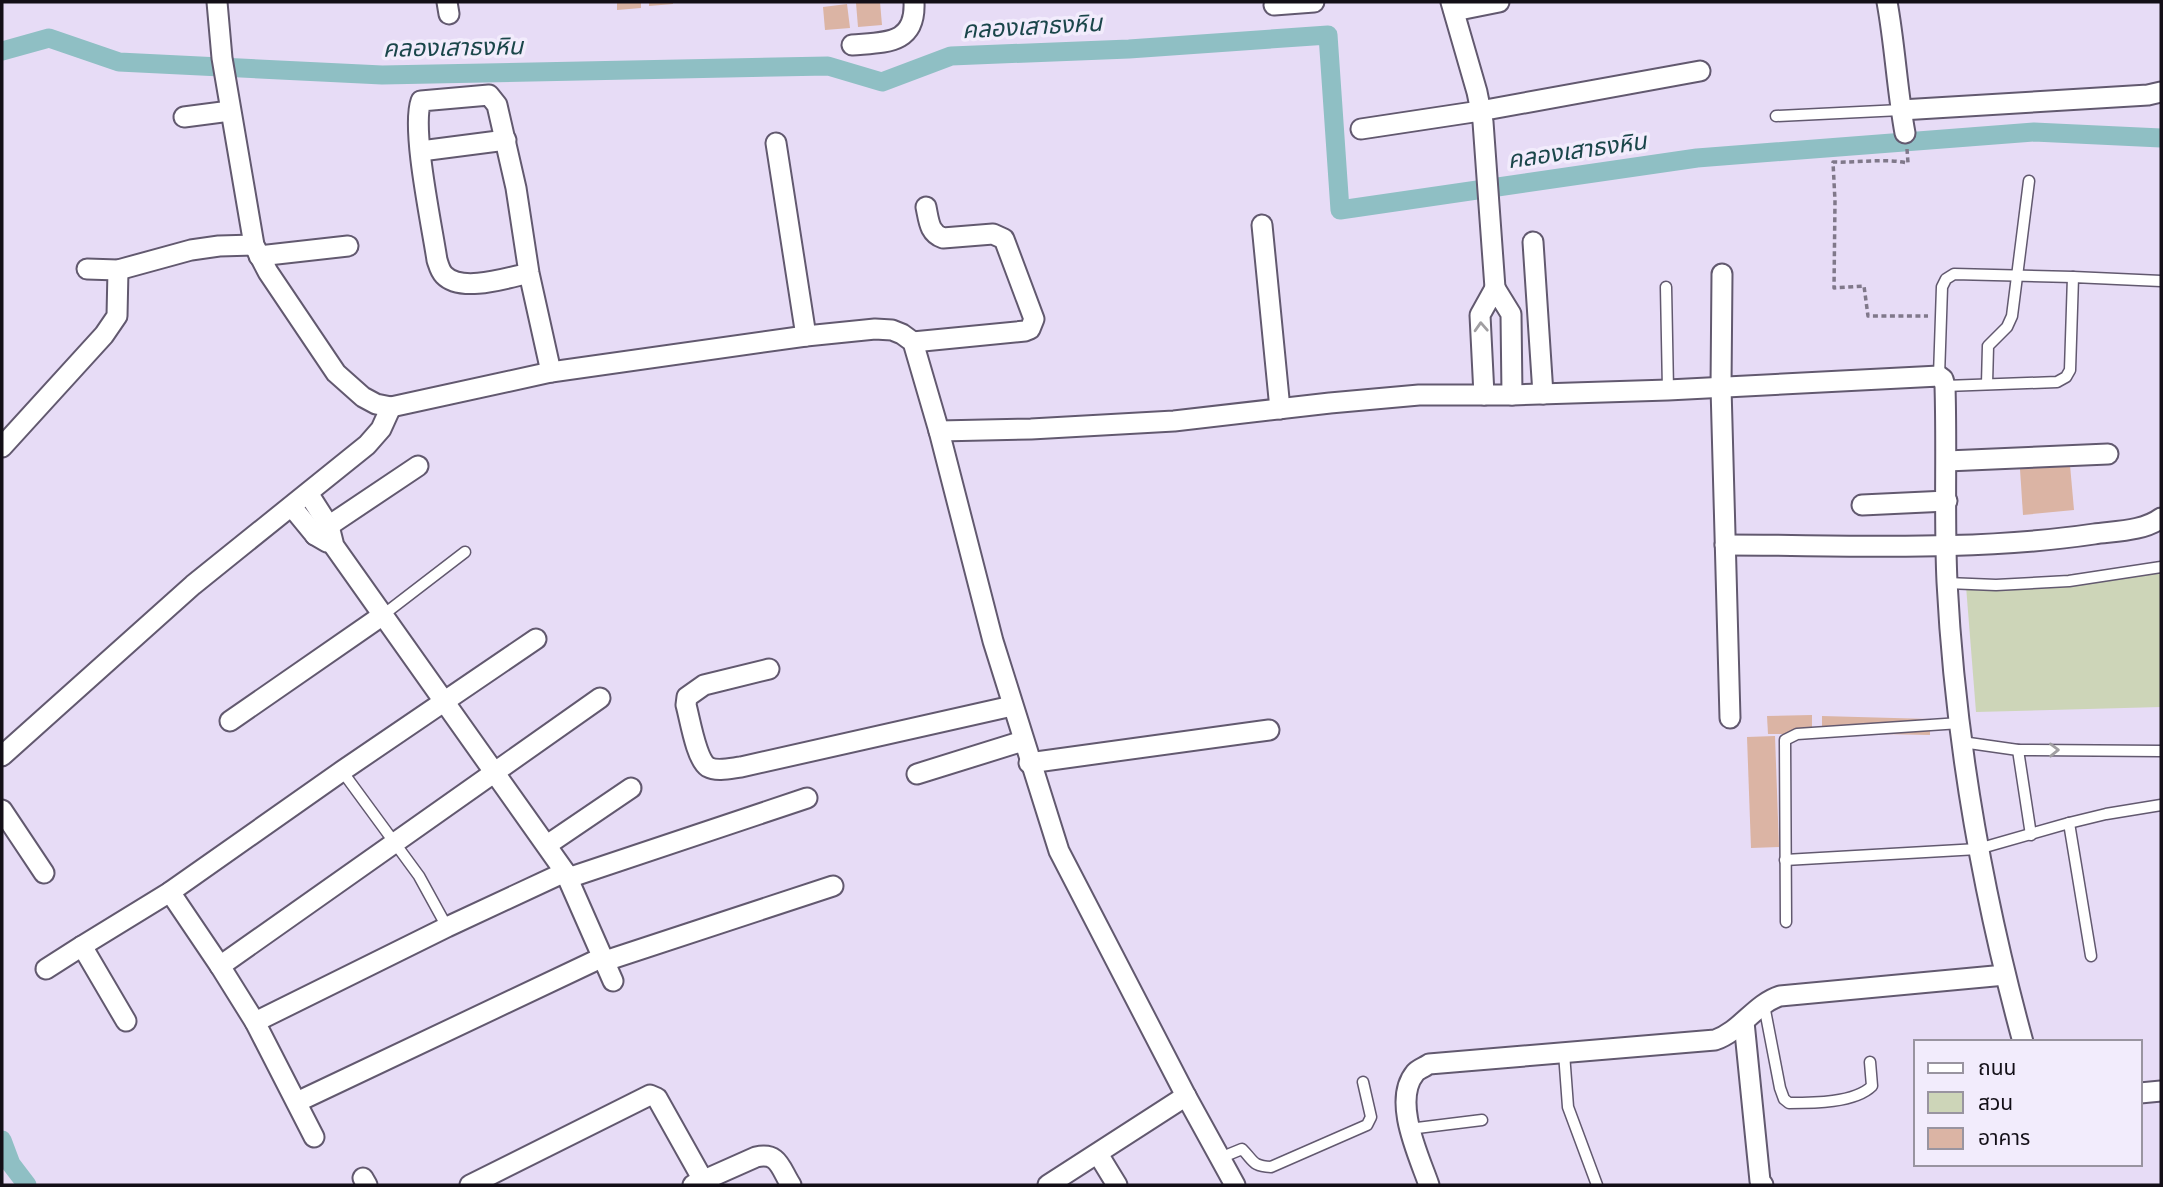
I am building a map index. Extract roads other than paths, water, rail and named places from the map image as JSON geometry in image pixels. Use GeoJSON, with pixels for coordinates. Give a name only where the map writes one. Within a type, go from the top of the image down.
{"type":"FeatureCollection","features":[{"type":"Feature","properties":{"kind":"street"},"geometry":{"type":"LineString","coordinates":[[217,2],[226,87],[256,250],[336,373],[363,397],[376,404],[391,407],[551,372],[807,335],[892,330],[913,342],[939,431],[993,641],[1059,851],[1185,1097],[1235,1185]]}},
{"type":"Feature","properties":{"kind":"street"},"geometry":{"type":"LineString","coordinates":[[852,46],[894,41],[907,31],[915,15],[914,2]]}},
{"type":"Feature","properties":{"kind":"street"},"geometry":{"type":"LineString","coordinates":[[1273,5],[1314,2]]}},
{"type":"Feature","properties":{"kind":"street"},"geometry":{"type":"LineString","coordinates":[[1499,2],[1452,7],[1480,111],[1495,288],[1511,314],[1512,395]]}},
{"type":"Feature","properties":{"kind":"street"},"geometry":{"type":"LineString","coordinates":[[1887,2],[1905,134]]}},
{"type":"Feature","properties":{"kind":"street"},"geometry":{"type":"LineString","coordinates":[[1361,129],[1480,111],[1700,71]]}},
{"type":"Feature","properties":{"kind":"street"},"geometry":{"type":"LineString","coordinates":[[1901,110],[2161,92]]}},
{"type":"Feature","properties":{"kind":"street"},"geometry":{"type":"LineString","coordinates":[[529,274],[470,285],[446,278],[440,271],[421,151],[418,119],[421,101],[489,95],[497,105],[516,188],[529,274],[551,372]]}},
{"type":"Feature","properties":{"kind":"street"},"geometry":{"type":"LineString","coordinates":[[184,117],[230,111]]}},
{"type":"Feature","properties":{"kind":"street"},"geometry":{"type":"LineString","coordinates":[[421,151],[506,140]]}},
{"type":"Feature","properties":{"kind":"street"},"geometry":{"type":"LineString","coordinates":[[776,143],[807,335]]}},
{"type":"Feature","properties":{"kind":"street"},"geometry":{"type":"LineString","coordinates":[[913,342],[1025,331],[1030,329],[1034,318],[1004,239],[993,234],[943,238],[936,236],[932,231],[926,207]]}},
{"type":"Feature","properties":{"kind":"street"},"geometry":{"type":"LineString","coordinates":[[1262,225],[1280,408]]}},
{"type":"Feature","properties":{"kind":"street"},"geometry":{"type":"LineString","coordinates":[[1533,242],[1543,394]]}},
{"type":"Feature","properties":{"kind":"street"},"geometry":{"type":"LineString","coordinates":[[87,270],[118,270],[191,250],[219,246],[256,250],[348,246]]}},
{"type":"Feature","properties":{"kind":"street"},"geometry":{"type":"LineString","coordinates":[[2,447],[104,335],[117,316],[118,270]]}},
{"type":"Feature","properties":{"kind":"street"},"geometry":{"type":"LineString","coordinates":[[1722,274],[1721,387],[1730,718]]}},
{"type":"Feature","properties":{"kind":"street"},"geometry":{"type":"LineString","coordinates":[[1483,395],[1480,315],[1495,288]]}},
{"type":"Feature","properties":{"kind":"street"},"geometry":{"type":"LineString","coordinates":[[939,431],[1174,421],[1419,395],[1512,395],[1942,381],[1947,461],[1947,583],[1961,732],[1978,849],[2005,975],[2022,1040]]}},
{"type":"Feature","properties":{"kind":"street"},"geometry":{"type":"LineString","coordinates":[[2,756],[193,585],[367,444],[381,429],[391,407]]}},
{"type":"Feature","properties":{"kind":"street"},"geometry":{"type":"LineString","coordinates":[[1947,461],[2108,454]]}},
{"type":"Feature","properties":{"kind":"street"},"geometry":{"type":"LineString","coordinates":[[322,530],[418,466]]}},
{"type":"Feature","properties":{"kind":"street"},"geometry":{"type":"LineString","coordinates":[[308,493],[322,530]]}},
{"type":"Feature","properties":{"kind":"street"},"geometry":{"type":"LineString","coordinates":[[1862,505],[1947,501]]}},
{"type":"Feature","properties":{"kind":"street"},"geometry":{"type":"LineString","coordinates":[[292,506],[322,530],[547,845],[566,875],[612,981]]}},
{"type":"Feature","properties":{"kind":"street"},"geometry":{"type":"LineString","coordinates":[[1725,545],[2043,542],[2141,527],[2161,518]]}},
{"type":"Feature","properties":{"kind":"street"},"geometry":{"type":"LineString","coordinates":[[230,721],[383,615]]}},
{"type":"Feature","properties":{"kind":"street"},"geometry":{"type":"LineString","coordinates":[[46,969],[170,892],[536,639]]}},
{"type":"Feature","properties":{"kind":"street"},"geometry":{"type":"LineString","coordinates":[[769,669],[704,685],[687,697],[686,705],[698,750],[709,767],[741,767],[1012,706]]}},
{"type":"Feature","properties":{"kind":"street"},"geometry":{"type":"LineString","coordinates":[[220,966],[600,698]]}},
{"type":"Feature","properties":{"kind":"street"},"geometry":{"type":"LineString","coordinates":[[1030,762],[1269,730]]}},
{"type":"Feature","properties":{"kind":"street"},"geometry":{"type":"LineString","coordinates":[[917,774],[1023,741]]}},
{"type":"Feature","properties":{"kind":"street"},"geometry":{"type":"LineString","coordinates":[[547,845],[631,788]]}},
{"type":"Feature","properties":{"kind":"street"},"geometry":{"type":"LineString","coordinates":[[255,1022],[447,927],[566,875],[807,799]]}},
{"type":"Feature","properties":{"kind":"street"},"geometry":{"type":"LineString","coordinates":[[2,810],[44,873]]}},
{"type":"Feature","properties":{"kind":"street"},"geometry":{"type":"LineString","coordinates":[[296,1102],[604,959],[833,886]]}},
{"type":"Feature","properties":{"kind":"street"},"geometry":{"type":"LineString","coordinates":[[170,892],[255,1022],[314,1138]]}},
{"type":"Feature","properties":{"kind":"street"},"geometry":{"type":"LineString","coordinates":[[82,946],[126,1021]]}},
{"type":"Feature","properties":{"kind":"street"},"geometry":{"type":"LineString","coordinates":[[1429,1185],[1409,1129],[1406,1105],[1408,1087],[1416,1072],[1429,1064],[1715,1040],[1729,1035],[1764,1004],[1780,996],[2005,975]]}},
{"type":"Feature","properties":{"kind":"street"},"geometry":{"type":"LineString","coordinates":[[1744,1022],[1760,1181],[1763,1185]]}},
{"type":"Feature","properties":{"kind":"street"},"geometry":{"type":"LineString","coordinates":[[2142,1093],[2161,1091]]}},
{"type":"Feature","properties":{"kind":"street"},"geometry":{"type":"LineString","coordinates":[[470,1185],[650,1096],[657,1098],[698,1182],[767,1155],[774,1158],[790,1185]]}},
{"type":"Feature","properties":{"kind":"street"},"geometry":{"type":"LineString","coordinates":[[1048,1185],[1185,1097]]}},
{"type":"Feature","properties":{"kind":"street"},"geometry":{"type":"LineString","coordinates":[[1098,1154],[1117,1185]]}},
{"type":"Feature","properties":{"kind":"lane"},"geometry":{"type":"LineString","coordinates":[[1776,116],[1901,110]]}},
{"type":"Feature","properties":{"kind":"lane"},"geometry":{"type":"LineString","coordinates":[[1987,384],[1988,346],[2007,327],[2012,316],[2029,181]]}},
{"type":"Feature","properties":{"kind":"lane"},"geometry":{"type":"LineString","coordinates":[[2073,277],[2070,370],[2066,377],[2057,382],[1987,384],[1942,381],[1942,287],[1946,279],[1954,274],[2017,275],[2073,277],[2161,281]]}},
{"type":"Feature","properties":{"kind":"lane"},"geometry":{"type":"LineString","coordinates":[[1666,286],[1668,390]]}},
{"type":"Feature","properties":{"kind":"lane"},"geometry":{"type":"LineString","coordinates":[[383,615],[465,552]]}},
{"type":"Feature","properties":{"kind":"lane"},"geometry":{"type":"LineString","coordinates":[[1947,583],[1996,585],[2068,581],[2161,567]]}},
{"type":"Feature","properties":{"kind":"lane"},"geometry":{"type":"LineString","coordinates":[[1786,922],[1785,740],[1797,734],[1961,732],[2018,750],[2161,751]]}},
{"type":"Feature","properties":{"kind":"lane"},"geometry":{"type":"LineString","coordinates":[[2018,750],[2031,835]]}},
{"type":"Feature","properties":{"kind":"lane"},"geometry":{"type":"LineString","coordinates":[[342,771],[419,876],[447,927]]}},
{"type":"Feature","properties":{"kind":"lane"},"geometry":{"type":"LineString","coordinates":[[1785,860],[1978,849],[2106,814],[2161,805]]}},
{"type":"Feature","properties":{"kind":"lane"},"geometry":{"type":"LineString","coordinates":[[2069,823],[2091,956]]}},
{"type":"Feature","properties":{"kind":"lane"},"geometry":{"type":"LineString","coordinates":[[1764,1004],[1780,1088],[1784,1099],[1789,1103],[1828,1101],[1865,1093],[1872,1086],[1870,1062]]}},
{"type":"Feature","properties":{"kind":"lane"},"geometry":{"type":"LineString","coordinates":[[1563,1053],[1568,1107],[1597,1185]]}},
{"type":"Feature","properties":{"kind":"lane"},"geometry":{"type":"LineString","coordinates":[[1220,1158],[1242,1149],[1253,1164],[1271,1167],[1367,1125],[1371,1116],[1363,1082]]}},
{"type":"Feature","properties":{"kind":"lane"},"geometry":{"type":"LineString","coordinates":[[1409,1129],[1482,1121]]}},
{"type":"Feature","properties":{"kind":"waterway","name":"คลองเสาธงหิน"},"geometry":{"type":"LineString","coordinates":[[2,51],[49,38],[119,62],[382,75],[828,66],[882,82],[951,56],[1129,49],[1328,35],[1340,210],[1697,158],[2034,132],[2161,138]]}},
{"type":"Feature","properties":{"kind":"waterway"},"geometry":{"type":"LineString","coordinates":[[2,1140],[11,1164],[27,1185]]}}]}
